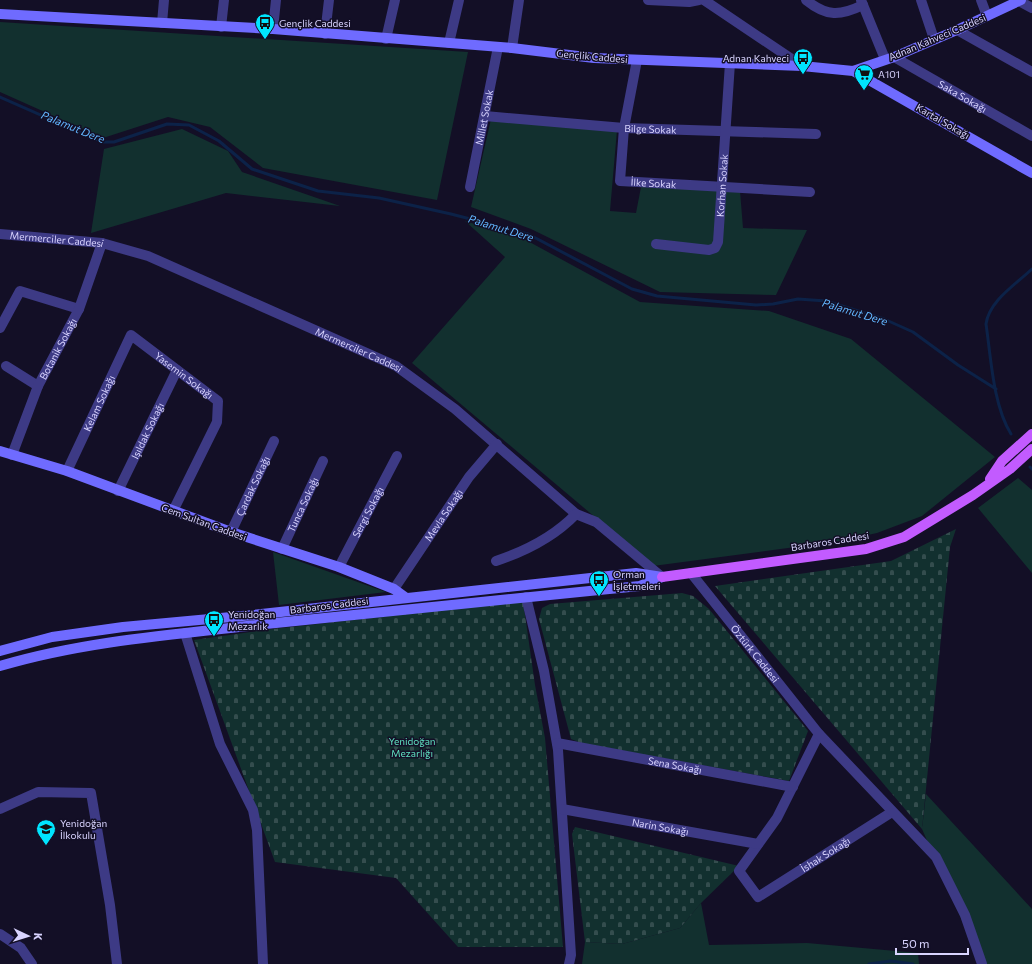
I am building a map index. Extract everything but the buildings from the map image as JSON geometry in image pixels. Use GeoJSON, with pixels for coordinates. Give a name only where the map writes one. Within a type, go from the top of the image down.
{"type":"FeatureCollection","features":[{"type":"Feature","properties":{"kind":"main road","name":"Adnan Kahveci Caddesi"},"geometry":{"type":"LineString","coordinates":[[802,66],[853,71],[957,30],[1020,0]]}},
{"type":"Feature","properties":{"kind":"main road","name":"Gençlik Caddesi"},"geometry":{"type":"LineString","coordinates":[[0,14],[272,29],[512,48],[594,58],[802,66]]}},
{"type":"Feature","properties":{"kind":"main road","name":"Kartal Sokağı"},"geometry":{"type":"LineString","coordinates":[[853,71],[1032,173]]}},
{"type":"Feature","properties":{"kind":"main road","name":"Barbaros Caddesi"},"geometry":{"type":"LineString","coordinates":[[987,484],[1002,461],[1032,434]]}},
{"type":"Feature","properties":{"kind":"main road","name":"Barbaros Caddesi"},"geometry":{"type":"LineString","coordinates":[[0,651],[52,637],[109,629],[636,573],[662,577],[691,574],[866,549],[904,537],[973,495],[1010,469],[1032,449]]}},
{"type":"Feature","properties":{"kind":"main road","name":"Cem Sultan Caddesi"},"geometry":{"type":"LineString","coordinates":[[0,451],[67,471],[231,532],[339,567],[394,589],[405,597]]}},
{"type":"Feature","properties":{"kind":"main road","name":"Barbaros Caddesi"},"geometry":{"type":"LineString","coordinates":[[0,666],[54,653],[185,633],[406,608],[640,586],[662,577]]}},
{"type":"Feature","properties":{"kind":"main road"},"geometry":{"type":"LineString","coordinates":[[526,597],[527,585]]}},
{"type":"Feature","properties":{"kind":"main road"},"geometry":{"type":"LineString","coordinates":[[405,597],[406,608]]}},
{"type":"Feature","properties":{"kind":"street"},"geometry":{"type":"LineString","coordinates":[[162,23],[164,0]]}},
{"type":"Feature","properties":{"kind":"street"},"geometry":{"type":"LineString","coordinates":[[221,27],[224,0]]}},
{"type":"Feature","properties":{"kind":"street"},"geometry":{"type":"LineString","coordinates":[[272,29],[276,0]]}},
{"type":"Feature","properties":{"kind":"street"},"geometry":{"type":"LineString","coordinates":[[325,34],[329,0]]}},
{"type":"Feature","properties":{"kind":"street"},"geometry":{"type":"LineString","coordinates":[[386,38],[394,0]]}},
{"type":"Feature","properties":{"kind":"street"},"geometry":{"type":"LineString","coordinates":[[449,43],[459,0]]}},
{"type":"Feature","properties":{"kind":"street"},"geometry":{"type":"LineString","coordinates":[[512,48],[519,0]]}},
{"type":"Feature","properties":{"kind":"street"},"geometry":{"type":"LineString","coordinates":[[648,0],[689,2],[699,0]]}},
{"type":"Feature","properties":{"kind":"street","name":"Adnan Kahveci Caddesi"},"geometry":{"type":"LineString","coordinates":[[704,0],[802,66]]}},
{"type":"Feature","properties":{"kind":"street"},"geometry":{"type":"LineString","coordinates":[[806,0],[816,8],[831,13],[846,13],[862,3],[889,58]]}},
{"type":"Feature","properties":{"kind":"street"},"geometry":{"type":"LineString","coordinates":[[921,0],[934,39]]}},
{"type":"Feature","properties":{"kind":"street"},"geometry":{"type":"LineString","coordinates":[[981,0],[987,16]]}},
{"type":"Feature","properties":{"kind":"street"},"geometry":{"type":"LineString","coordinates":[[1020,0],[1032,8]]}},
{"type":"Feature","properties":{"kind":"street"},"geometry":{"type":"LineString","coordinates":[[957,30],[1032,72]]}},
{"type":"Feature","properties":{"kind":"street","name":"Millet Sokak"},"geometry":{"type":"LineString","coordinates":[[470,187],[498,47]]}},
{"type":"Feature","properties":{"kind":"street","name":"Saka Sokağı"},"geometry":{"type":"LineString","coordinates":[[889,58],[1032,136]]}},
{"type":"Feature","properties":{"kind":"street","name":"İlke Sokak"},"geometry":{"type":"LineString","coordinates":[[637,60],[624,128],[620,181],[810,192]]}},
{"type":"Feature","properties":{"kind":"street","name":"Korhan Sokak"},"geometry":{"type":"LineString","coordinates":[[656,244],[709,250],[715,248],[718,242],[730,63]]}},
{"type":"Feature","properties":{"kind":"street","name":"Bilge Sokak"},"geometry":{"type":"LineString","coordinates":[[485,116],[624,128],[816,134]]}},
{"type":"Feature","properties":{"kind":"street","name":"Mermerciler Caddesi"},"geometry":{"type":"LineString","coordinates":[[0,234],[102,242],[148,256],[396,366],[455,409],[576,514],[596,522],[662,577]]}},
{"type":"Feature","properties":{"kind":"street","name":"Botanik Sokağı"},"geometry":{"type":"LineString","coordinates":[[12,455],[38,386],[78,309],[102,242]]}},
{"type":"Feature","properties":{"kind":"street"},"geometry":{"type":"LineString","coordinates":[[0,328],[20,291],[78,309]]}},
{"type":"Feature","properties":{"kind":"street","name":"Yasemin Sokağı"},"geometry":{"type":"LineString","coordinates":[[131,335],[218,401],[217,422],[173,511]]}},
{"type":"Feature","properties":{"kind":"street","name":"Kelam Sokağı"},"geometry":{"type":"LineString","coordinates":[[67,471],[131,335]]}},
{"type":"Feature","properties":{"kind":"street"},"geometry":{"type":"LineString","coordinates":[[6,366],[38,386]]}},
{"type":"Feature","properties":{"kind":"street","name":"Işıldak Sokağı"},"geometry":{"type":"LineString","coordinates":[[118,490],[177,370]]}},
{"type":"Feature","properties":{"kind":"street","name":"Çardak Sokağı"},"geometry":{"type":"LineString","coordinates":[[231,532],[274,441]]}},
{"type":"Feature","properties":{"kind":"street","name":"Mevla Sokağı"},"geometry":{"type":"LineString","coordinates":[[394,589],[470,477],[497,444]]}},
{"type":"Feature","properties":{"kind":"street","name":"Sergi Sokağı"},"geometry":{"type":"LineString","coordinates":[[339,567],[397,456]]}},
{"type":"Feature","properties":{"kind":"street","name":"Tunca Sokağı"},"geometry":{"type":"LineString","coordinates":[[282,548],[323,461]]}},
{"type":"Feature","properties":{"kind":"street"},"geometry":{"type":"LineString","coordinates":[[496,561],[512,556],[540,543],[563,528],[576,514]]}},
{"type":"Feature","properties":{"kind":"street","name":"Öztürk Caddesi"},"geometry":{"type":"LineString","coordinates":[[691,574],[819,734],[936,857],[965,915],[982,964]]}},
{"type":"Feature","properties":{"kind":"street"},"geometry":{"type":"LineString","coordinates":[[526,597],[544,671],[557,743],[571,955],[570,964]]}},
{"type":"Feature","properties":{"kind":"street"},"geometry":{"type":"LineString","coordinates":[[185,633],[220,744],[252,810],[257,830],[263,964]]}},
{"type":"Feature","properties":{"kind":"street"},"geometry":{"type":"LineString","coordinates":[[758,844],[777,818],[819,734]]}},
{"type":"Feature","properties":{"kind":"street","name":"Sena Sokağı"},"geometry":{"type":"LineString","coordinates":[[557,743],[793,787]]}},
{"type":"Feature","properties":{"kind":"street"},"geometry":{"type":"LineString","coordinates":[[0,809],[38,792],[90,793],[112,919],[117,964]]}},
{"type":"Feature","properties":{"kind":"street","name":"Narin Sokağı"},"geometry":{"type":"LineString","coordinates":[[562,809],[758,844]]}},
{"type":"Feature","properties":{"kind":"street","name":"İshak Sokağı"},"geometry":{"type":"LineString","coordinates":[[758,844],[738,871],[758,897],[892,812]]}},
{"type":"Feature","properties":{"kind":"street"},"geometry":{"type":"LineString","coordinates":[[0,934],[21,948],[32,964]]}},
{"type":"Feature","properties":{"kind":"green space"},"geometry":{"type":"Polygon","coordinates":[[[0,22],[468,52],[437,200],[263,168],[210,127],[168,117],[103,138],[0,92],[0,22]]]}},
{"type":"Feature","properties":{"kind":"green space"},"geometry":{"type":"Polygon","coordinates":[[[491,119],[617,130],[610,211],[636,213],[641,187],[740,191],[743,228],[807,230],[776,295],[660,292],[531,229],[471,207],[491,119]]]}},
{"type":"Feature","properties":{"kind":"green space"},"geometry":{"type":"Polygon","coordinates":[[[182,129],[228,151],[242,172],[340,206],[226,193],[91,233],[104,149],[182,129]]]}},
{"type":"Feature","properties":{"kind":"green space"},"geometry":{"type":"Polygon","coordinates":[[[465,221],[524,239],[640,302],[769,311],[851,339],[995,457],[922,516],[877,533],[840,541],[653,566],[412,363],[505,257],[465,221]]]}},
{"type":"Feature","properties":{"kind":"green space"},"geometry":{"type":"Polygon","coordinates":[[[1018,478],[1032,490],[1032,573],[978,508],[1018,478]]]}},
{"type":"Feature","properties":{"kind":"green space"},"geometry":{"type":"Polygon","coordinates":[[[956,529],[950,547],[922,829],[715,586],[891,561],[956,529]]]}},
{"type":"Feature","properties":{"kind":"green space"},"geometry":{"type":"Polygon","coordinates":[[[273,552],[386,592],[279,605],[273,552]]]}},
{"type":"Feature","properties":{"kind":"green space"},"geometry":{"type":"Polygon","coordinates":[[[682,593],[693,596],[709,609],[808,731],[789,781],[581,743],[571,739],[539,619],[542,608],[550,604],[682,593]]]}},
{"type":"Feature","properties":{"kind":"green space","name":"Yenidoğan Mezarlığı"},"geometry":{"type":"Polygon","coordinates":[[[523,601],[535,685],[545,738],[563,947],[458,947],[396,878],[275,862],[194,640],[264,630],[523,601]]]}},
{"type":"Feature","properties":{"kind":"green space"},"geometry":{"type":"Polygon","coordinates":[[[926,794],[1032,909],[1032,964],[981,964],[922,829],[926,794]]]}},
{"type":"Feature","properties":{"kind":"green space"},"geometry":{"type":"Polygon","coordinates":[[[575,827],[739,866],[701,903],[680,928],[622,944],[585,942],[572,834],[575,827]]]}},
{"type":"Feature","properties":{"kind":"green space"},"geometry":{"type":"Polygon","coordinates":[[[701,903],[709,945],[807,943],[918,953],[919,964],[582,964],[585,942],[622,944],[680,928],[701,903]]]}},
{"type":"Feature","properties":{"kind":"waterway","name":"Palamut Dere"},"geometry":{"type":"LineString","coordinates":[[0,97],[102,142],[114,142],[167,124],[189,125],[219,141],[252,169],[318,191],[379,198],[451,214],[528,234],[632,289],[657,296],[756,305],[773,304],[798,299],[826,301],[884,319],[913,332],[958,365],[996,389]]}},
{"type":"Feature","properties":{"kind":"waterway"},"geometry":{"type":"LineString","coordinates":[[1011,434],[1005,422],[996,395],[986,324],[988,316],[998,300],[1032,269]]}},
{"type":"Feature","properties":{"kind":"waterway","name":"Palamut Dere"},"geometry":{"type":"LineString","coordinates":[[869,964],[891,961],[913,964]]}},
{"type":"Feature","properties":{"kind":"place","name":"Gençlik Caddesi"},"geometry":{"type":"Point","coordinates":[265,40]}},
{"type":"Feature","properties":{"kind":"place","name":"Adnan Kahveci"},"geometry":{"type":"Point","coordinates":[803,75]}},
{"type":"Feature","properties":{"kind":"place","name":"A101"},"geometry":{"type":"Point","coordinates":[864,91]}},
{"type":"Feature","properties":{"kind":"place","name":"Orman İşletmeleri"},"geometry":{"type":"Point","coordinates":[599,597]}},
{"type":"Feature","properties":{"kind":"place","name":"Yenidoğan Mezarlık"},"geometry":{"type":"Point","coordinates":[214,637]}},
{"type":"Feature","properties":{"kind":"place","name":"Yenidoğan İlkokulu"},"geometry":{"type":"Point","coordinates":[46,846]}}]}
